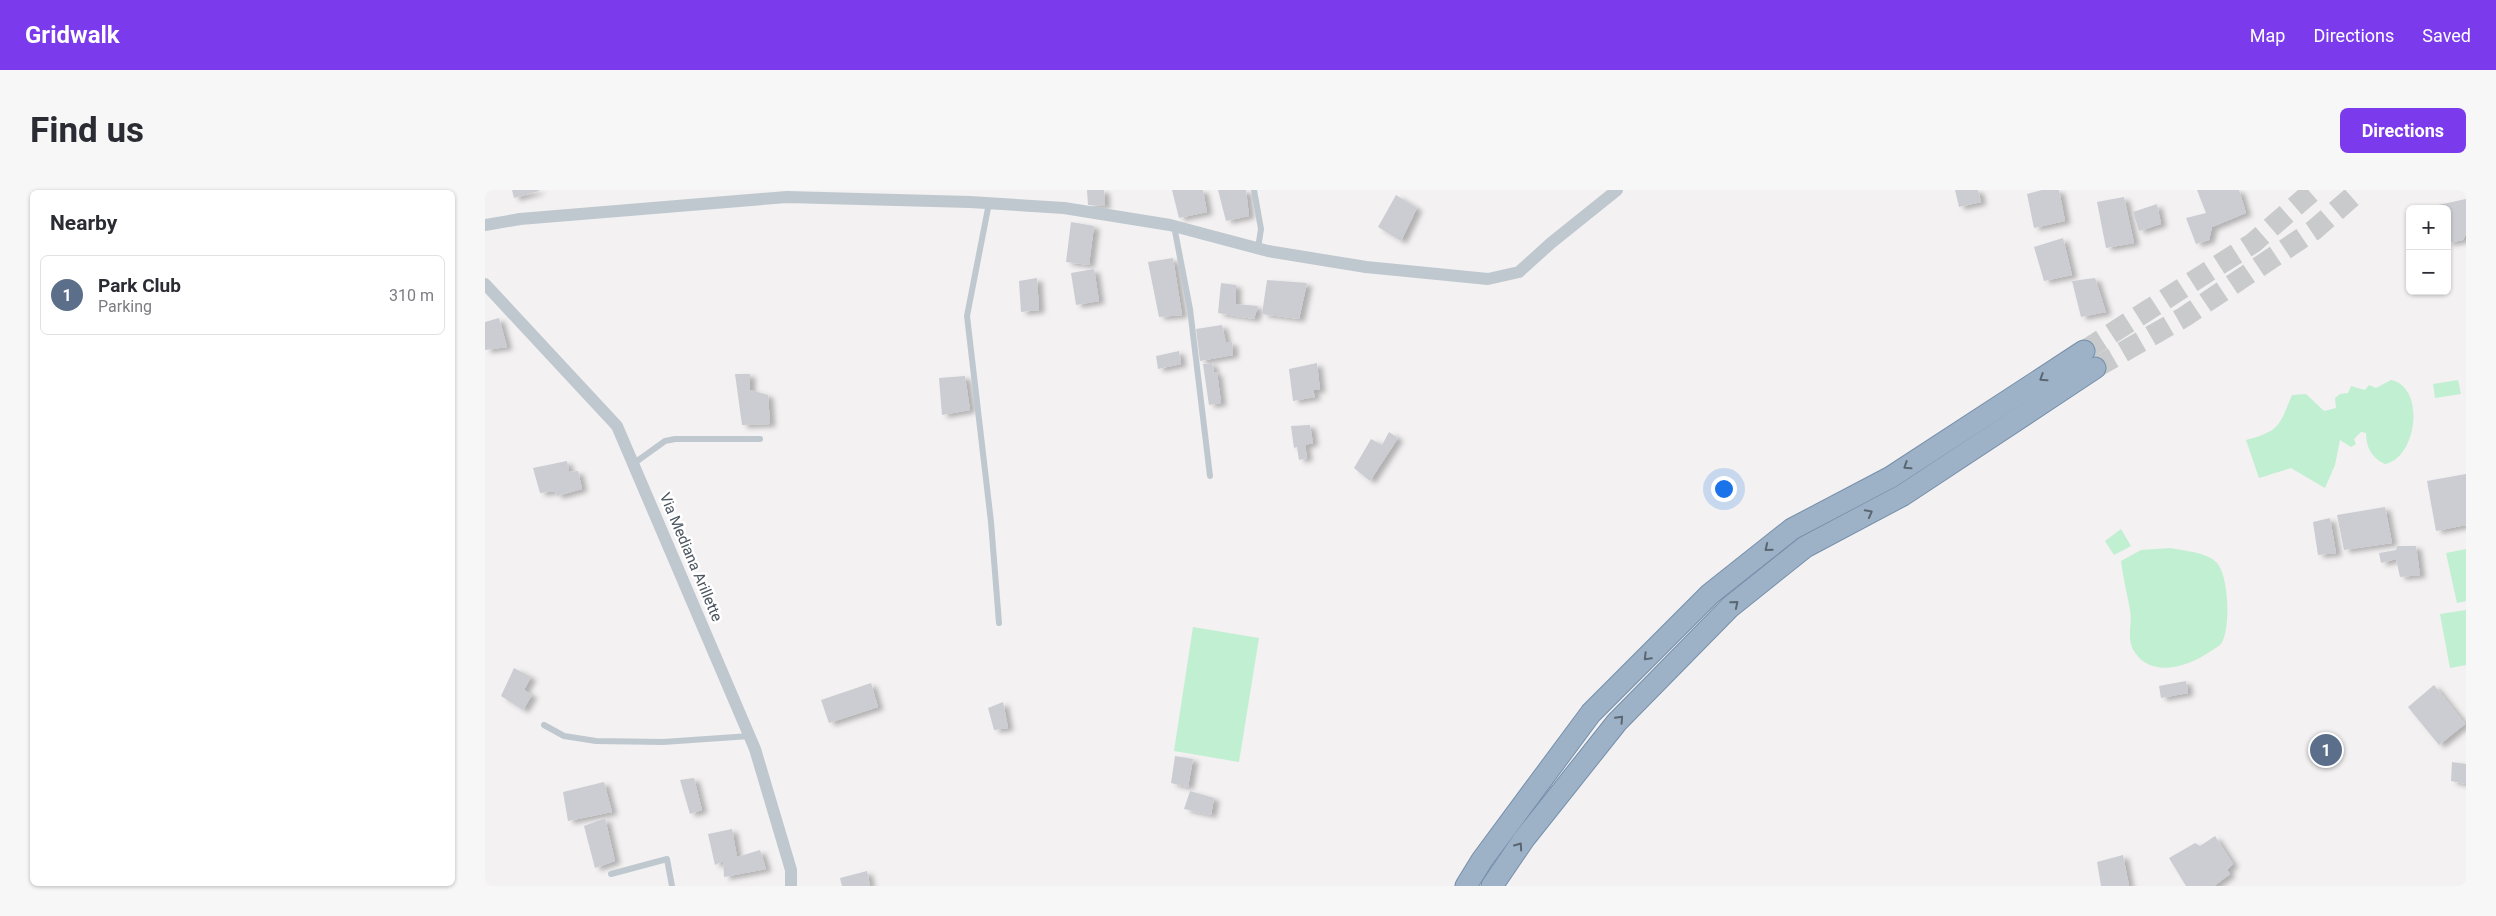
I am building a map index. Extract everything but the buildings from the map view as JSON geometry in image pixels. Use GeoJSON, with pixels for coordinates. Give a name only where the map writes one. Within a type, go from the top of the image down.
{"type":"FeatureCollection","features":[{"type":"Feature","properties":{"kind":"highway"},"geometry":{"type":"LineString","coordinates":[[1466,886],[1482,860],[1591,713],[1710,594],[1792,528],[1891,477],[2089,360],[1903,495],[1805,547],[1730,607],[1617,722],[1524,839],[1492,886]]}},
{"type":"Feature","properties":{"kind":"street"},"geometry":{"type":"LineString","coordinates":[[485,225],[520,219],[777,198],[869,194],[1064,208],[1174,226],[1258,248],[1366,267],[1489,279],[1519,272],[1551,243],[1617,190]]}},
{"type":"Feature","properties":{"kind":"street","name":"Via Mediana Arillette"},"geometry":{"type":"LineString","coordinates":[[485,284],[617,426],[750,736],[791,870],[791,886]]}},
{"type":"Feature","properties":{"kind":"lane"},"geometry":{"type":"LineString","coordinates":[[1254,190],[1261,229],[1258,248]]}},
{"type":"Feature","properties":{"kind":"lane"},"geometry":{"type":"LineString","coordinates":[[989,203],[967,316],[991,522],[999,623]]}},
{"type":"Feature","properties":{"kind":"lane"},"geometry":{"type":"LineString","coordinates":[[1174,226],[1190,309],[1210,476]]}},
{"type":"Feature","properties":{"kind":"lane"},"geometry":{"type":"LineString","coordinates":[[633,464],[665,441],[675,439],[760,439]]}},
{"type":"Feature","properties":{"kind":"lane"},"geometry":{"type":"LineString","coordinates":[[544,724],[564,736],[596,741],[663,742],[750,736]]}},
{"type":"Feature","properties":{"kind":"lane"},"geometry":{"type":"LineString","coordinates":[[611,874],[667,859],[672,886]]}},
{"type":"Feature","properties":{"kind":"green space"},"geometry":{"type":"Polygon","coordinates":[[[2391,380],[2402,385],[2409,395],[2413,408],[2410,437],[2396,459],[2385,464],[2376,458],[2368,447],[2366,433],[2361,432],[2354,439],[2356,444],[2351,447],[2340,440],[2335,465],[2325,488],[2291,468],[2259,478],[2246,440],[2266,434],[2277,426],[2292,395],[2306,394],[2324,411],[2336,408],[2335,398],[2340,394],[2348,393],[2351,386],[2365,390],[2369,385],[2376,388],[2391,380]]]}},
{"type":"Feature","properties":{"kind":"green space"},"geometry":{"type":"Polygon","coordinates":[[[2458,380],[2461,394],[2435,398],[2433,384],[2458,380]]]}},
{"type":"Feature","properties":{"kind":"green space"},"geometry":{"type":"Polygon","coordinates":[[[2121,529],[2131,546],[2114,555],[2105,541],[2121,529]]]}},
{"type":"Feature","properties":{"kind":"green space"},"geometry":{"type":"Polygon","coordinates":[[[2170,548],[2201,554],[2213,559],[2217,563],[2224,579],[2227,616],[2224,637],[2220,645],[2191,662],[2161,668],[2143,661],[2133,649],[2130,638],[2131,616],[2121,561],[2141,550],[2170,548]]]}},
{"type":"Feature","properties":{"kind":"green space"},"geometry":{"type":"Polygon","coordinates":[[[2466,549],[2466,601],[2457,603],[2446,553],[2466,549]]]}},
{"type":"Feature","properties":{"kind":"green space"},"geometry":{"type":"Polygon","coordinates":[[[2466,610],[2466,665],[2450,668],[2440,614],[2466,610]]]}},
{"type":"Feature","properties":{"kind":"green space"},"geometry":{"type":"Polygon","coordinates":[[[1193,627],[1259,638],[1239,762],[1174,751],[1193,627]]]}},
{"type":"Feature","properties":{"kind":"tunnel"},"geometry":{"type":"LineString","coordinates":[[2084,351],[2253,243],[2314,190]]}},
{"type":"Feature","properties":{"kind":"tunnel"},"geometry":{"type":"LineString","coordinates":[[2095,368],[2184,317],[2314,230],[2360,190]]}},
{"type":"Feature","properties":{"kind":"place","name":"Park Club"},"geometry":{"type":"Point","coordinates":[2326,750]}}]}
